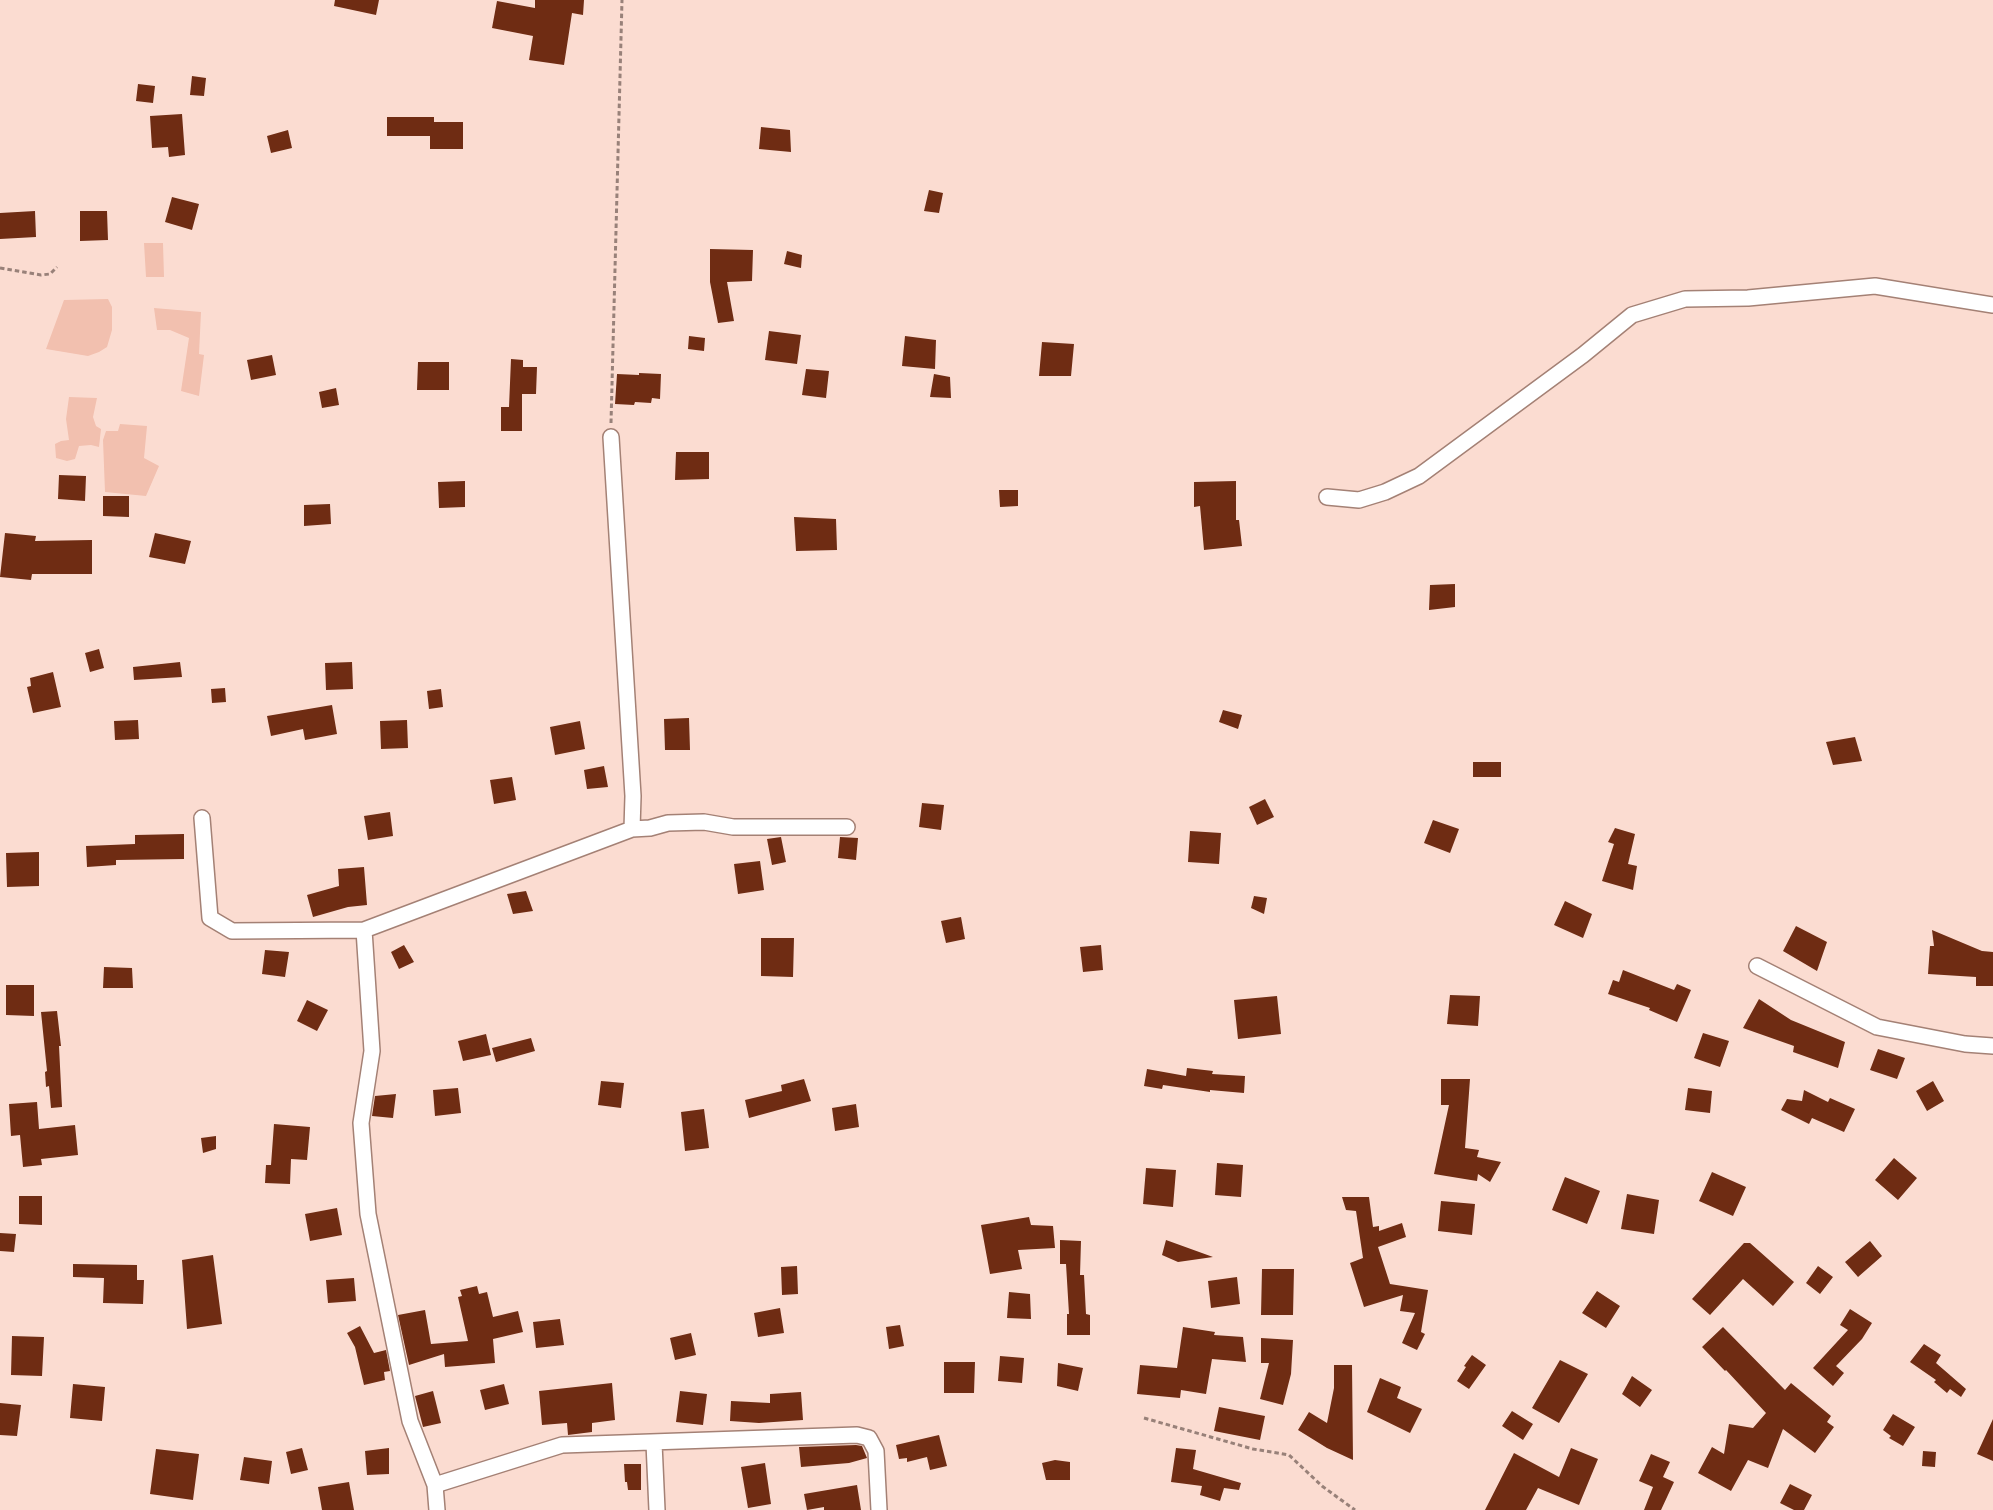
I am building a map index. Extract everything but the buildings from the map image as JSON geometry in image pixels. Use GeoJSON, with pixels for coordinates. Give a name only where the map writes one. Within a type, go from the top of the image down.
{"type":"FeatureCollection","features":[{"type":"Feature","properties":{"kind":"street"},"geometry":{"type":"LineString","coordinates":[[1328,497],[1359,500],[1385,492],[1419,476],[1583,355],[1632,315],[1685,299],[1748,298],[1875,286],[1993,305]]}},
{"type":"Feature","properties":{"kind":"street"},"geometry":{"type":"LineString","coordinates":[[610,436],[633,796],[632,829]]}},
{"type":"Feature","properties":{"kind":"street"},"geometry":{"type":"LineString","coordinates":[[202,818],[210,918],[232,931],[364,930],[632,829],[650,828],[668,823],[704,822],[733,827],[848,826]]}},
{"type":"Feature","properties":{"kind":"street"},"geometry":{"type":"LineString","coordinates":[[364,930],[372,1051],[361,1123],[368,1214],[410,1421],[435,1485],[436,1510]]}},
{"type":"Feature","properties":{"kind":"street"},"geometry":{"type":"LineString","coordinates":[[1757,966],[1877,1027],[1965,1044],[1993,1046]]}},
{"type":"Feature","properties":{"kind":"street"},"geometry":{"type":"LineString","coordinates":[[435,1485],[562,1445],[857,1435],[868,1438],[876,1451],[879,1510]]}},
{"type":"Feature","properties":{"kind":"street"},"geometry":{"type":"LineString","coordinates":[[654,1443],[657,1510]]}},
{"type":"Feature","properties":{"kind":"path"},"geometry":{"type":"LineString","coordinates":[[610,436],[622,0]]}},
{"type":"Feature","properties":{"kind":"path"},"geometry":{"type":"LineString","coordinates":[[0,268],[41,275],[50,274],[57,267]]}},
{"type":"Feature","properties":{"kind":"path"},"geometry":{"type":"LineString","coordinates":[[1144,1418],[1253,1449],[1289,1455],[1322,1486],[1355,1510]]}},
{"type":"Feature","properties":{"kind":"shaded area"},"geometry":{"type":"Polygon","coordinates":[[[144,243],[163,243],[164,277],[146,277],[144,243]]]}},
{"type":"Feature","properties":{"kind":"shaded area"},"geometry":{"type":"Polygon","coordinates":[[[108,299],[112,307],[112,330],[107,347],[88,356],[46,349],[64,300],[108,299]]]}},
{"type":"Feature","properties":{"kind":"shaded area"},"geometry":{"type":"Polygon","coordinates":[[[154,308],[201,312],[199,354],[204,355],[199,396],[181,391],[189,338],[170,330],[157,330],[154,308]]]}},
{"type":"Feature","properties":{"kind":"shaded area"},"geometry":{"type":"Polygon","coordinates":[[[69,397],[97,398],[93,417],[96,426],[101,429],[99,447],[79,446],[75,459],[67,461],[56,458],[55,444],[69,440],[66,419],[69,397]]]}},
{"type":"Feature","properties":{"kind":"shaded area"},"geometry":{"type":"Polygon","coordinates":[[[120,424],[147,426],[144,458],[159,466],[146,496],[105,492],[103,440],[106,431],[118,431],[120,424]]]}}]}
